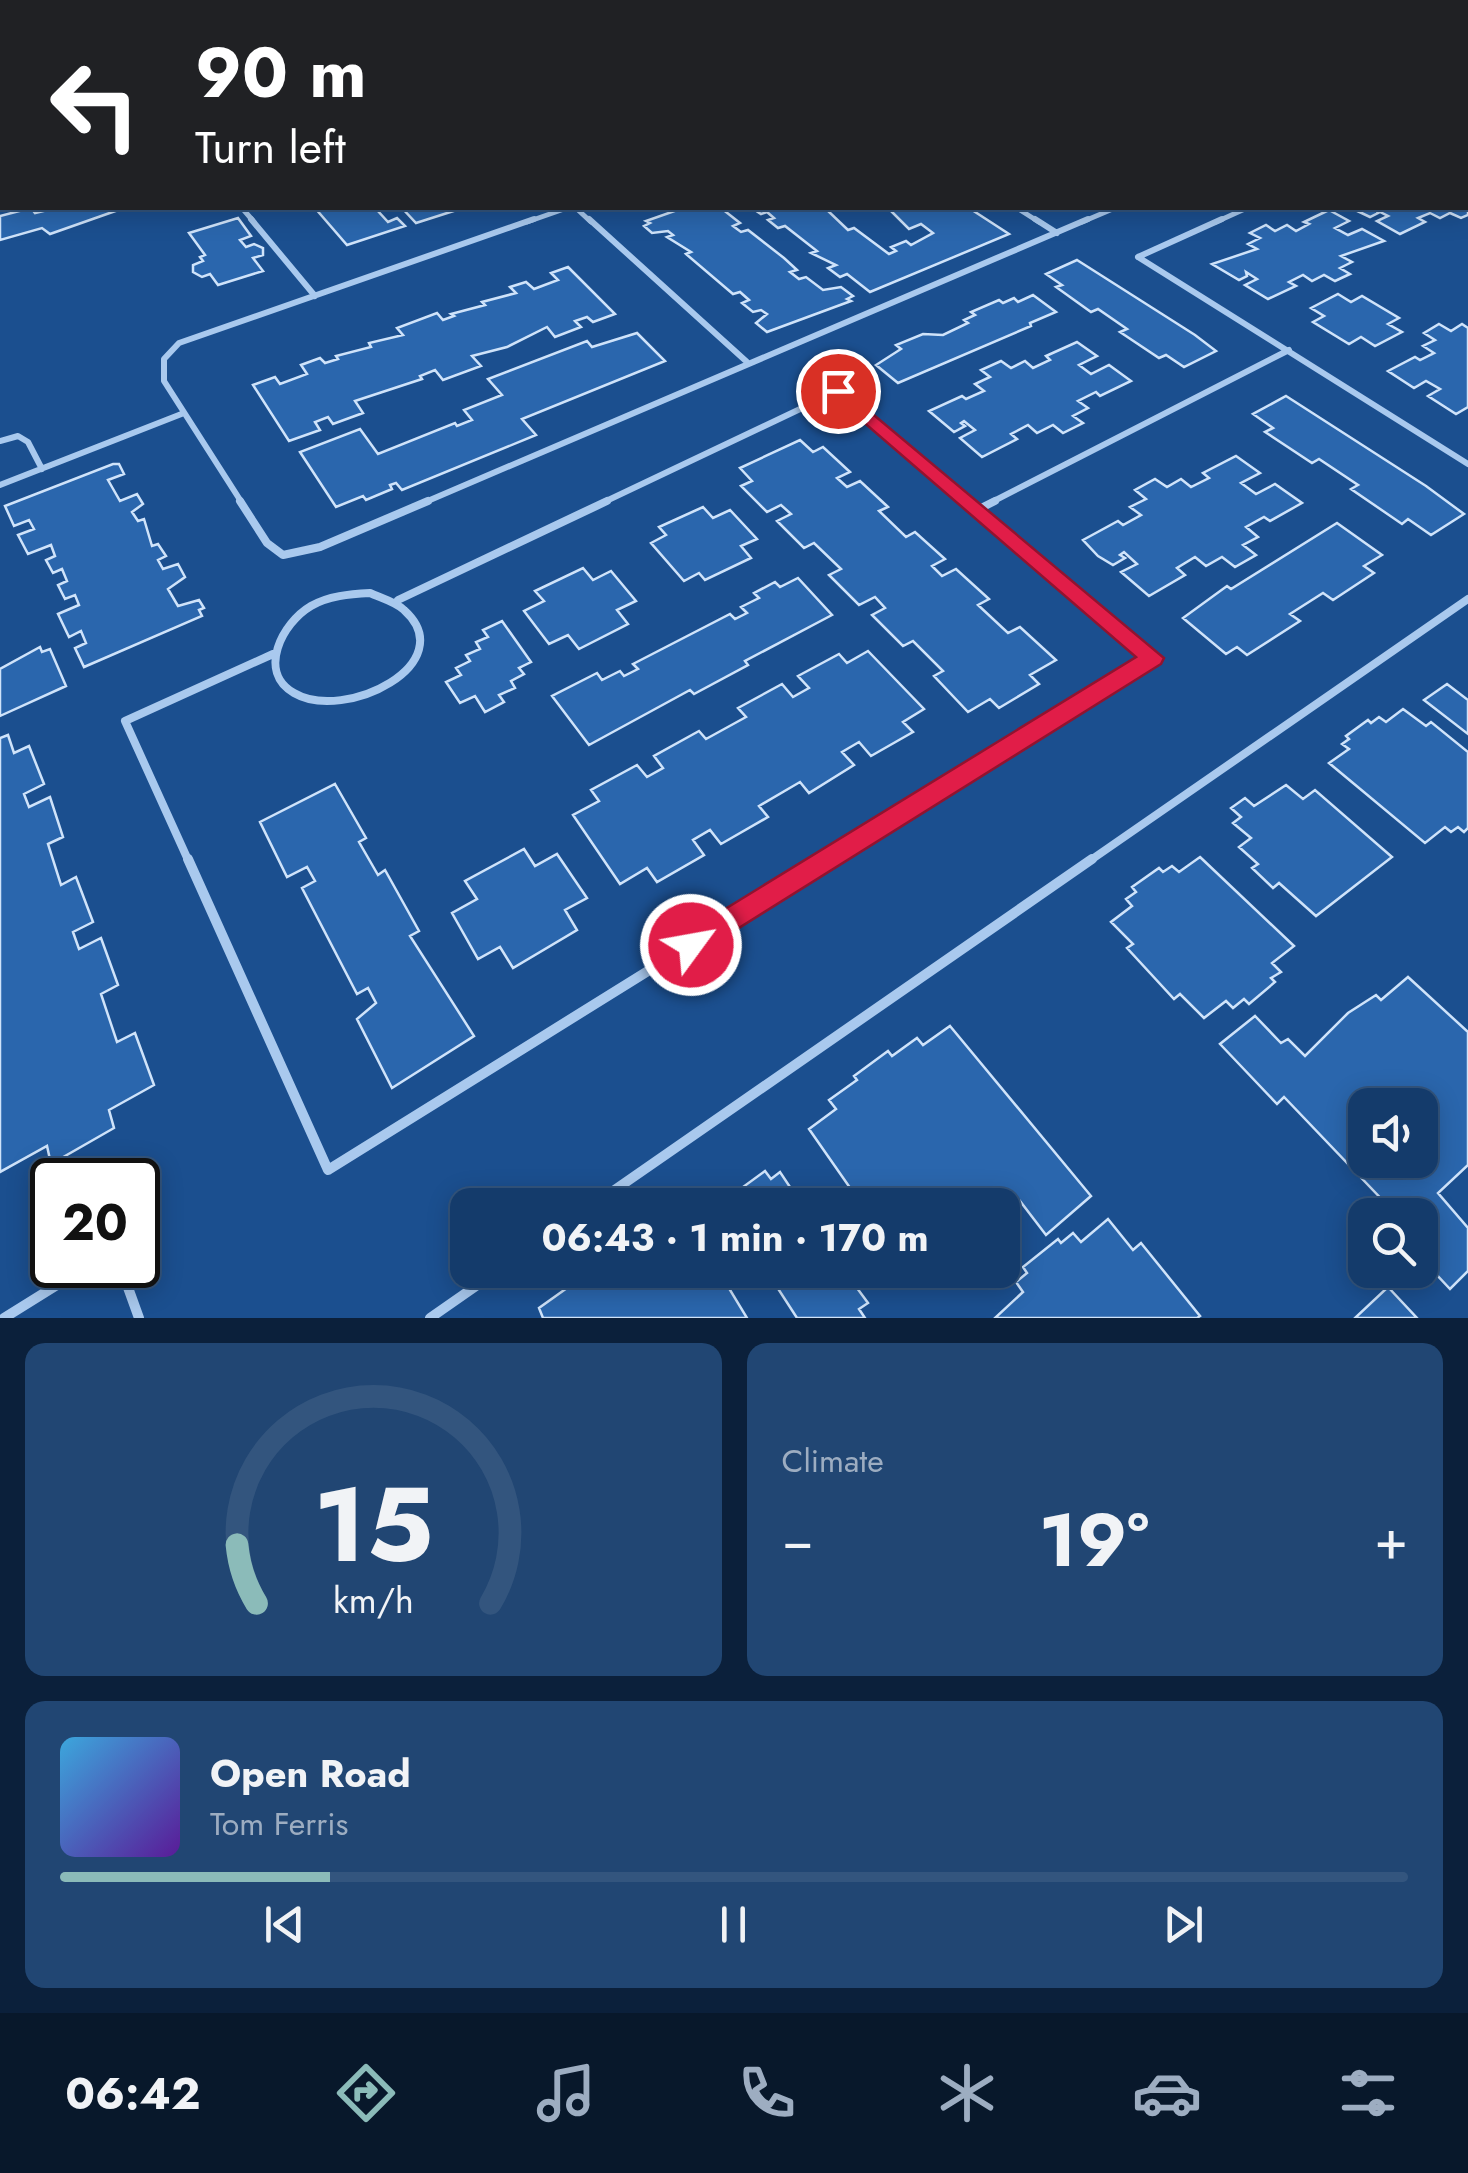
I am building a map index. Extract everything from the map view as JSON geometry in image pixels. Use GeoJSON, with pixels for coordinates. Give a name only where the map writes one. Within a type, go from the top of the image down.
{"type":"FeatureCollection","features":[{"type":"Feature","properties":{"kind":"lane"},"geometry":{"type":"LineString","coordinates":[[244,210],[315,296]]}},
{"type":"Feature","properties":{"kind":"lane"},"geometry":{"type":"LineString","coordinates":[[549,210],[179,343],[164,359],[164,381],[267,543],[283,555],[320,547],[1111,210]]}},
{"type":"Feature","properties":{"kind":"lane"},"geometry":{"type":"LineString","coordinates":[[578,210],[747,362]]}},
{"type":"Feature","properties":{"kind":"lane"},"geometry":{"type":"LineString","coordinates":[[1020,210],[1056,233]]}},
{"type":"Feature","properties":{"kind":"lane"},"geometry":{"type":"LineString","coordinates":[[1242,210],[1138,256],[1468,464]]}},
{"type":"Feature","properties":{"kind":"lane"},"geometry":{"type":"LineString","coordinates":[[978,509],[1289,350]]}},
{"type":"Feature","properties":{"kind":"lane"},"geometry":{"type":"LineString","coordinates":[[273,654],[125,722],[328,1170],[1153,658],[838,391],[398,600]]}},
{"type":"Feature","properties":{"kind":"lane"},"geometry":{"type":"LineString","coordinates":[[0,485],[184,414]]}},
{"type":"Feature","properties":{"kind":"lane"},"geometry":{"type":"LineString","coordinates":[[0,441],[18,436],[28,442],[42,469]]}},
{"type":"Feature","properties":{"kind":"lane"},"geometry":{"type":"LineString","coordinates":[[370,592],[398,600],[416,617],[422,640],[412,665],[390,687],[360,701],[325,704],[296,696],[278,678],[273,654],[284,628],[308,607],[338,595],[370,592]]}},
{"type":"Feature","properties":{"kind":"lane"},"geometry":{"type":"LineString","coordinates":[[618,1188],[1468,598]]}},
{"type":"Feature","properties":{"kind":"lane"},"geometry":{"type":"LineString","coordinates":[[4,1318],[66,1280],[126,1282],[139,1318]]}},
{"type":"Feature","properties":{"kind":"lane"},"geometry":{"type":"LineString","coordinates":[[430,1318],[474,1288]]}},
{"type":"Feature","properties":{"kind":"building"},"geometry":{"type":"Polygon","coordinates":[[[23,210],[118,210],[50,234],[42,228],[0,240],[0,216],[23,210]]]}},
{"type":"Feature","properties":{"kind":"building"},"geometry":{"type":"Polygon","coordinates":[[[317,210],[377,210],[388,222],[397,218],[405,226],[347,245],[317,210]]]}},
{"type":"Feature","properties":{"kind":"building"},"geometry":{"type":"Polygon","coordinates":[[[404,210],[457,210],[416,223],[404,210]]]}},
{"type":"Feature","properties":{"kind":"building"},"geometry":{"type":"Polygon","coordinates":[[[677,210],[728,210],[726,212],[740,223],[733,226],[741,232],[748,230],[784,258],[797,270],[790,272],[799,279],[806,277],[823,290],[841,287],[853,296],[847,299],[851,301],[767,332],[756,323],[767,314],[761,310],[753,312],[742,303],[749,300],[740,292],[733,294],[686,254],[691,252],[667,237],[673,235],[668,231],[652,233],[644,226],[650,223],[646,221],[677,210]]]}},
{"type":"Feature","properties":{"kind":"building"},"geometry":{"type":"Polygon","coordinates":[[[755,210],[827,210],[848,230],[854,228],[889,254],[896,251],[891,247],[906,241],[911,245],[933,233],[921,224],[909,229],[890,210],[972,210],[1009,234],[870,292],[847,274],[840,277],[828,268],[836,265],[811,253],[817,251],[785,226],[778,228],[768,220],[774,218],[767,212],[755,210]]]}},
{"type":"Feature","properties":{"kind":"building"},"geometry":{"type":"Polygon","coordinates":[[[1329,210],[1349,221],[1335,228],[1348,235],[1362,229],[1384,241],[1341,256],[1352,262],[1340,268],[1350,274],[1335,281],[1324,275],[1312,281],[1303,275],[1289,282],[1296,286],[1268,299],[1245,285],[1257,279],[1246,272],[1247,276],[1239,280],[1212,264],[1257,249],[1248,244],[1260,238],[1250,233],[1266,225],[1275,231],[1287,225],[1296,231],[1309,224],[1304,222],[1329,210]]]}},
{"type":"Feature","properties":{"kind":"building"},"geometry":{"type":"Polygon","coordinates":[[[1355,210],[1376,210],[1378,213],[1370,217],[1355,210]]]}},
{"type":"Feature","properties":{"kind":"building"},"geometry":{"type":"Polygon","coordinates":[[[1376,210],[1468,210],[1468,215],[1461,218],[1450,213],[1440,218],[1430,213],[1418,218],[1425,222],[1400,234],[1377,221],[1388,216],[1376,210]]]}},
{"type":"Feature","properties":{"kind":"building"},"geometry":{"type":"Polygon","coordinates":[[[238,218],[251,236],[240,240],[246,247],[254,244],[263,248],[263,255],[253,258],[263,271],[218,285],[210,274],[202,277],[193,272],[193,265],[203,261],[200,257],[205,255],[189,233],[238,218]]]}},
{"type":"Feature","properties":{"kind":"building"},"geometry":{"type":"Polygon","coordinates":[[[1077,260],[1216,351],[1184,367],[1166,355],[1159,358],[1120,332],[1127,329],[1098,309],[1091,312],[1056,287],[1062,285],[1046,274],[1077,260]]]}},
{"type":"Feature","properties":{"kind":"building"},"geometry":{"type":"Polygon","coordinates":[[[568,267],[615,314],[593,322],[587,317],[575,321],[581,327],[555,337],[547,327],[507,347],[472,356],[481,366],[443,380],[435,370],[420,376],[422,379],[355,401],[363,413],[333,424],[328,417],[315,422],[320,430],[289,441],[253,385],[275,377],[280,384],[307,374],[301,365],[320,358],[325,363],[371,347],[369,343],[403,335],[397,328],[437,313],[443,320],[485,305],[482,302],[516,293],[510,287],[526,282],[534,289],[558,280],[551,273],[568,267]]]}},
{"type":"Feature","properties":{"kind":"building"},"geometry":{"type":"Polygon","coordinates":[[[1338,294],[1351,302],[1362,296],[1399,318],[1388,324],[1402,332],[1375,346],[1361,337],[1349,344],[1313,322],[1324,316],[1311,308],[1338,294]]]}},
{"type":"Feature","properties":{"kind":"building"},"geometry":{"type":"Polygon","coordinates":[[[1033,295],[1056,312],[898,383],[876,365],[901,349],[896,345],[923,334],[943,335],[968,323],[964,320],[975,315],[971,312],[999,300],[1003,303],[1014,298],[1018,302],[1033,295]]]}},
{"type":"Feature","properties":{"kind":"building"},"geometry":{"type":"Polygon","coordinates":[[[1439,324],[1451,331],[1462,324],[1468,328],[1468,407],[1456,414],[1428,396],[1440,389],[1426,381],[1414,388],[1388,371],[1415,357],[1420,360],[1434,353],[1423,346],[1435,340],[1424,333],[1439,324]]]}},
{"type":"Feature","properties":{"kind":"building"},"geometry":{"type":"Polygon","coordinates":[[[637,333],[665,361],[522,419],[536,435],[402,490],[396,483],[390,485],[392,489],[366,500],[363,496],[336,507],[300,452],[360,429],[378,454],[472,420],[464,410],[502,395],[488,379],[587,341],[592,347],[637,333]]]}},
{"type":"Feature","properties":{"kind":"building"},"geometry":{"type":"Polygon","coordinates":[[[1077,342],[1097,356],[1079,365],[1091,374],[1109,365],[1131,381],[1100,396],[1096,392],[1078,401],[1088,408],[1073,416],[1083,423],[1063,433],[1053,425],[1037,433],[1028,425],[1011,434],[1017,439],[982,457],[960,438],[975,430],[964,421],[961,423],[965,426],[954,432],[929,411],[984,391],[975,384],[990,377],[981,370],[1001,361],[1011,368],[1025,361],[1033,368],[1050,360],[1046,356],[1077,342]]]}},
{"type":"Feature","properties":{"kind":"building"},"geometry":{"type":"Polygon","coordinates":[[[1286,396],[1464,514],[1431,535],[1408,519],[1402,524],[1351,489],[1358,485],[1319,459],[1312,463],[1265,432],[1273,428],[1253,414],[1286,396]]]}},
{"type":"Feature","properties":{"kind":"building"},"geometry":{"type":"Polygon","coordinates":[[[800,440],[813,452],[823,447],[850,472],[837,478],[847,487],[860,481],[888,507],[879,511],[906,537],[915,532],[945,559],[932,566],[942,576],[956,569],[989,599],[978,605],[1008,633],[1020,627],[1056,660],[1030,675],[1039,684],[999,708],[990,699],[968,712],[934,676],[943,671],[913,641],[903,646],[872,615],[885,608],[875,597],[859,605],[829,575],[841,569],[814,543],[804,548],[777,521],[791,514],[781,505],[767,512],[741,486],[752,481],[740,468],[800,440]]]}},
{"type":"Feature","properties":{"kind":"building"},"geometry":{"type":"Polygon","coordinates":[[[1236,456],[1260,473],[1241,483],[1256,494],[1275,484],[1302,503],[1270,521],[1264,517],[1246,527],[1258,537],[1243,545],[1256,555],[1235,567],[1222,557],[1206,566],[1195,557],[1177,568],[1185,575],[1149,596],[1121,572],[1137,564],[1124,552],[1120,555],[1125,558],[1113,565],[1083,540],[1118,521],[1123,525],[1141,515],[1130,507],[1146,499],[1135,490],[1155,479],[1167,487],[1181,479],[1191,487],[1209,478],[1203,473],[1236,456]]]}},
{"type":"Feature","properties":{"kind":"building"},"geometry":{"type":"Polygon","coordinates":[[[119,464],[124,474],[108,480],[120,501],[137,494],[143,504],[132,512],[138,521],[144,519],[152,546],[158,544],[166,556],[158,560],[163,569],[178,564],[185,577],[168,589],[178,606],[199,600],[204,608],[199,610],[202,616],[84,667],[75,648],[86,643],[81,631],[69,637],[58,614],[79,605],[75,595],[65,599],[58,585],[67,581],[62,569],[53,573],[46,560],[55,556],[51,545],[28,554],[18,535],[34,529],[29,520],[14,526],[5,506],[119,464]]]}},
{"type":"Feature","properties":{"kind":"building"},"geometry":{"type":"Polygon","coordinates":[[[703,507],[713,518],[730,510],[757,539],[741,546],[751,558],[705,580],[699,573],[684,581],[651,543],[666,535],[659,527],[703,507]]]}},
{"type":"Feature","properties":{"kind":"building"},"geometry":{"type":"Polygon","coordinates":[[[1337,523],[1382,555],[1364,566],[1374,573],[1333,600],[1323,593],[1290,614],[1300,621],[1247,655],[1237,647],[1226,654],[1183,618],[1227,586],[1231,589],[1337,523]]]}},
{"type":"Feature","properties":{"kind":"building"},"geometry":{"type":"Polygon","coordinates":[[[583,568],[593,580],[611,571],[636,601],[617,610],[628,624],[579,649],[568,635],[549,644],[524,611],[544,601],[535,591],[583,568]]]}},
{"type":"Feature","properties":{"kind":"building"},"geometry":{"type":"Polygon","coordinates":[[[798,578],[832,615],[745,661],[748,665],[694,694],[690,690],[589,745],[552,696],[597,673],[602,680],[620,671],[624,676],[638,669],[633,664],[730,614],[735,619],[747,613],[741,607],[759,598],[754,593],[775,582],[780,587],[798,578]]]}},
{"type":"Feature","properties":{"kind":"building"},"geometry":{"type":"Polygon","coordinates":[[[502,621],[531,662],[519,668],[524,674],[511,681],[515,688],[499,695],[504,702],[485,712],[475,696],[460,703],[446,682],[461,675],[456,668],[470,661],[466,655],[480,649],[476,642],[488,637],[483,630],[502,621]]]}},
{"type":"Feature","properties":{"kind":"building"},"geometry":{"type":"Polygon","coordinates":[[[40,647],[42,652],[50,649],[66,686],[0,716],[0,669],[40,647]]]}},
{"type":"Feature","properties":{"kind":"building"},"geometry":{"type":"Polygon","coordinates":[[[868,651],[924,709],[903,722],[913,732],[871,756],[859,742],[842,752],[854,765],[809,793],[800,782],[759,806],[768,817],[721,844],[710,830],[693,840],[704,855],[657,882],[647,868],[620,884],[573,815],[599,801],[591,790],[637,765],[647,777],[663,768],[654,756],[699,731],[706,739],[746,717],[738,708],[782,684],[793,697],[809,688],[798,676],[839,654],[847,663],[868,651]]]}},
{"type":"Feature","properties":{"kind":"building"},"geometry":{"type":"Polygon","coordinates":[[[1447,684],[1468,700],[1468,734],[1424,700],[1447,684]]]}},
{"type":"Feature","properties":{"kind":"building"},"geometry":{"type":"Polygon","coordinates":[[[1403,709],[1426,726],[1431,722],[1468,752],[1468,828],[1464,832],[1458,827],[1451,832],[1445,827],[1425,843],[1329,763],[1349,749],[1342,744],[1349,739],[1346,736],[1368,720],[1371,723],[1379,717],[1386,722],[1403,709]]]}},
{"type":"Feature","properties":{"kind":"building"},"geometry":{"type":"Polygon","coordinates":[[[8,735],[14,753],[29,746],[44,784],[24,794],[29,807],[50,797],[63,837],[48,844],[61,885],[76,877],[93,922],[73,932],[79,949],[101,938],[118,985],[101,994],[117,1042],[135,1033],[154,1085],[109,1110],[114,1128],[62,1158],[50,1158],[47,1146],[0,1172],[0,738],[8,735]]]}},
{"type":"Feature","properties":{"kind":"building"},"geometry":{"type":"Polygon","coordinates":[[[335,784],[366,838],[359,842],[378,875],[385,870],[419,931],[410,936],[474,1036],[392,1088],[357,1019],[376,1003],[368,988],[357,994],[302,888],[315,881],[307,867],[287,877],[260,822],[335,784]]]}},
{"type":"Feature","properties":{"kind":"building"},"geometry":{"type":"Polygon","coordinates":[[[1286,785],[1303,799],[1315,790],[1392,857],[1316,916],[1279,883],[1273,888],[1252,868],[1258,864],[1239,847],[1251,838],[1233,823],[1241,817],[1231,808],[1245,798],[1254,806],[1286,785]]]}},
{"type":"Feature","properties":{"kind":"building"},"geometry":{"type":"Polygon","coordinates":[[[524,849],[535,866],[557,854],[587,898],[565,910],[577,930],[513,968],[500,947],[478,959],[452,913],[477,899],[465,881],[524,849]]]}},
{"type":"Feature","properties":{"kind":"building"},"geometry":{"type":"Polygon","coordinates":[[[1200,857],[1294,946],[1272,963],[1281,972],[1271,978],[1275,982],[1249,1004],[1244,999],[1233,1008],[1226,1001],[1204,1018],[1180,994],[1174,999],[1127,948],[1133,944],[1111,922],[1132,906],[1126,899],[1136,892],[1132,887],[1159,868],[1163,872],[1172,866],[1179,872],[1200,857]]]}},
{"type":"Feature","properties":{"kind":"building"},"geometry":{"type":"Polygon","coordinates":[[[1408,977],[1468,1032],[1468,1165],[1438,1193],[1468,1228],[1468,1271],[1450,1289],[1438,1276],[1438,1198],[1380,1198],[1361,1178],[1438,1178],[1438,1088],[1348,1088],[1348,1164],[1284,1097],[1277,1104],[1220,1044],[1255,1016],[1281,1043],[1288,1039],[1305,1056],[1348,1013],[1376,995],[1381,1000],[1408,977]]]}},
{"type":"Feature","properties":{"kind":"building"},"geometry":{"type":"Polygon","coordinates":[[[950,1026],[1091,1196],[1046,1235],[1020,1201],[1020,1188],[850,1188],[809,1129],[836,1109],[829,1100],[857,1080],[854,1076],[888,1051],[892,1056],[917,1038],[923,1045],[950,1026]]]}},
{"type":"Feature","properties":{"kind":"building"},"geometry":{"type":"Polygon","coordinates":[[[765,1171],[771,1179],[780,1172],[791,1188],[744,1188],[765,1171]]]}},
{"type":"Feature","properties":{"kind":"building"},"geometry":{"type":"Polygon","coordinates":[[[1108,1219],[1133,1250],[1141,1243],[1200,1316],[995,1318],[1023,1292],[1020,1279],[1027,1273],[1023,1267],[1058,1239],[1061,1243],[1073,1233],[1081,1242],[1108,1219]]]}},
{"type":"Feature","properties":{"kind":"building"},"geometry":{"type":"Polygon","coordinates":[[[567,1288],[729,1288],[747,1318],[543,1318],[539,1308],[567,1288]]]}},
{"type":"Feature","properties":{"kind":"building"},"geometry":{"type":"Polygon","coordinates":[[[778,1288],[857,1288],[868,1303],[859,1309],[865,1318],[797,1318],[778,1288]]]}},
{"type":"Feature","properties":{"kind":"building"},"geometry":{"type":"Polygon","coordinates":[[[1389,1288],[1417,1318],[1355,1318],[1389,1288]]]}},
{"type":"Feature","properties":{"kind":"route"},"geometry":{"type":"LineString","coordinates":[[691,945],[1153,658],[838,391]]}}]}
